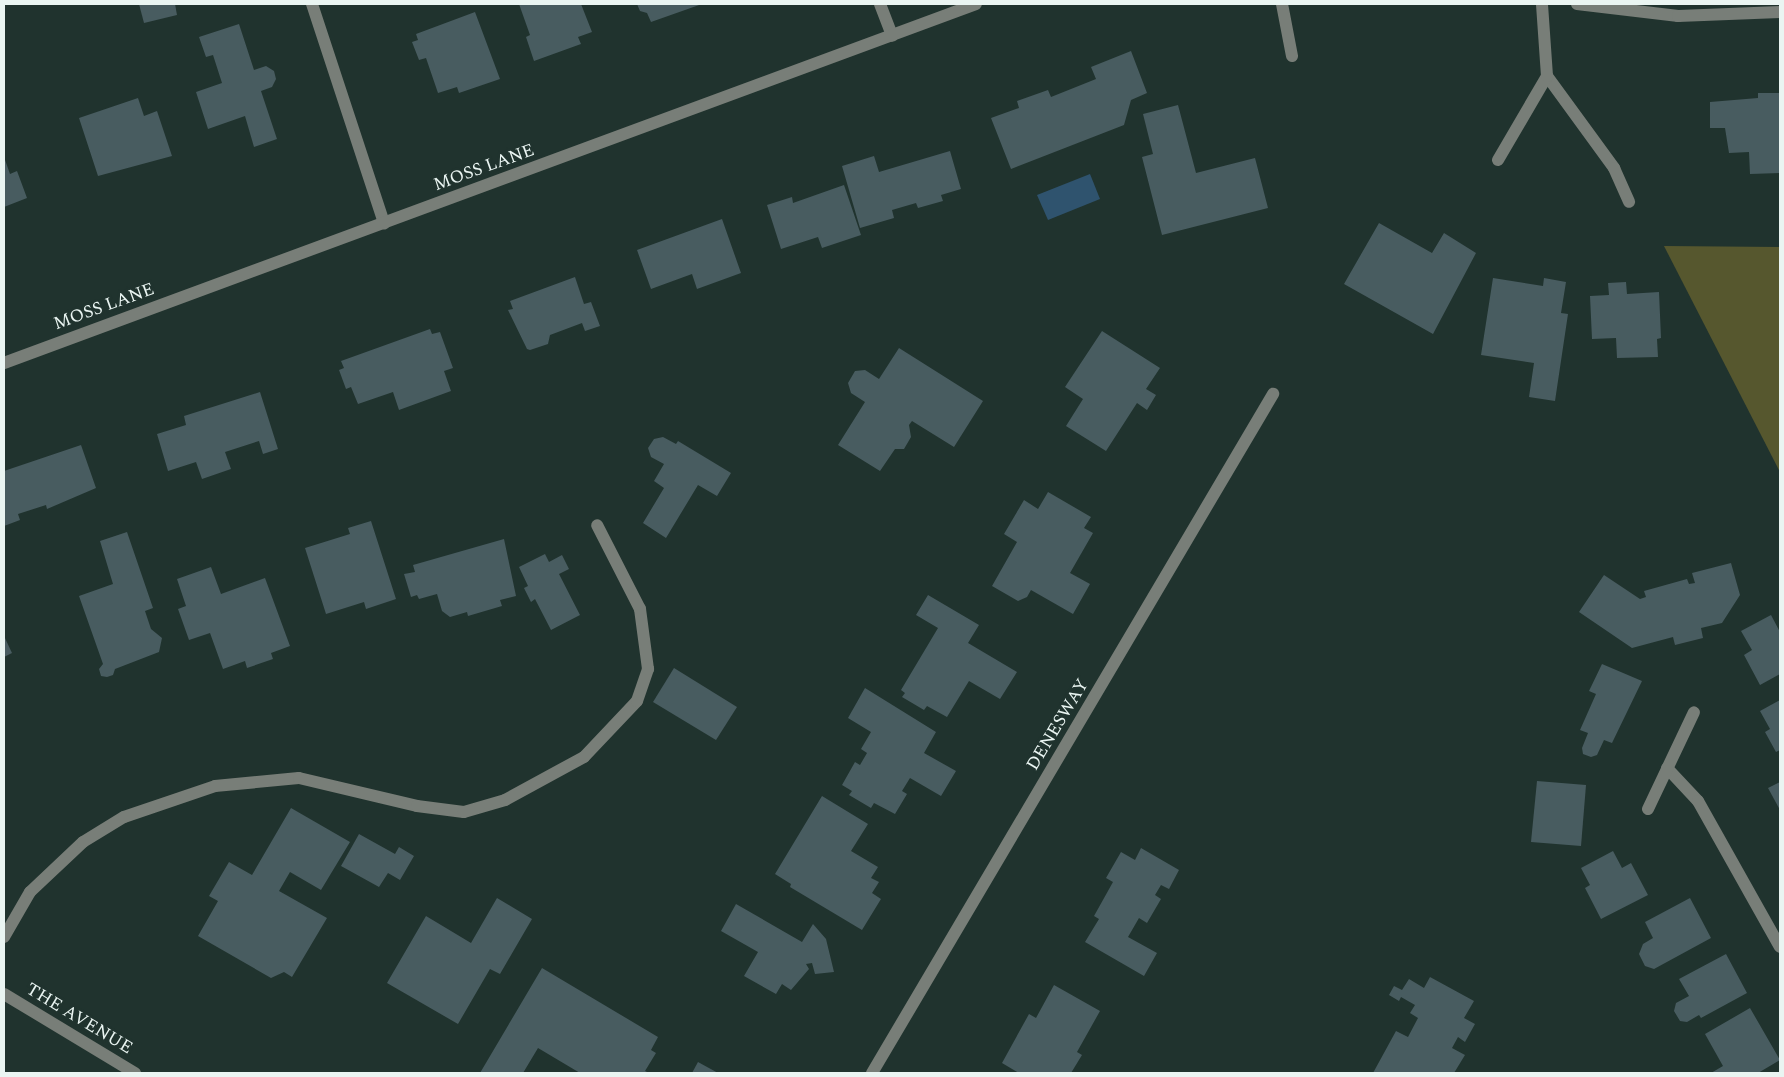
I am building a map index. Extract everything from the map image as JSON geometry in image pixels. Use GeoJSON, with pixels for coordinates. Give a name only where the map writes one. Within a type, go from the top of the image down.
{"type":"FeatureCollection","features":[{"type":"Feature","properties":{"kind":"street"},"geometry":{"type":"LineString","coordinates":[[312,4],[384,223]]}},
{"type":"Feature","properties":{"kind":"street"},"geometry":{"type":"LineString","coordinates":[[880,4],[892,36]]}},
{"type":"Feature","properties":{"kind":"street","name":"MOSS LANE"},"geometry":{"type":"LineString","coordinates":[[4,363],[976,4]]}},
{"type":"Feature","properties":{"kind":"street"},"geometry":{"type":"LineString","coordinates":[[1282,4],[1292,56]]}},
{"type":"Feature","properties":{"kind":"street"},"geometry":{"type":"LineString","coordinates":[[1542,4],[1547,76],[1614,168],[1629,202]]}},
{"type":"Feature","properties":{"kind":"street"},"geometry":{"type":"LineString","coordinates":[[1577,4],[1678,16],[1741,8],[1780,12]]}},
{"type":"Feature","properties":{"kind":"street"},"geometry":{"type":"LineString","coordinates":[[1498,160],[1547,76]]}},
{"type":"Feature","properties":{"kind":"street","name":"DENESWAY"},"geometry":{"type":"LineString","coordinates":[[872,1073],[1273,394]]}},
{"type":"Feature","properties":{"kind":"street"},"geometry":{"type":"LineString","coordinates":[[4,937],[30,892],[84,842],[124,817],[215,786],[299,778],[408,804],[464,812],[505,800],[584,757],[637,701],[648,669],[640,609],[597,525]]}},
{"type":"Feature","properties":{"kind":"street"},"geometry":{"type":"LineString","coordinates":[[1648,809],[1694,712]]}},
{"type":"Feature","properties":{"kind":"street"},"geometry":{"type":"LineString","coordinates":[[1667,768],[1680,778],[1698,801],[1780,947]]}},
{"type":"Feature","properties":{"kind":"street","name":"THE AVENUE"},"geometry":{"type":"LineString","coordinates":[[4,994],[135,1073]]}},
{"type":"Feature","properties":{"kind":"green space"},"geometry":{"type":"Polygon","coordinates":[[[1664,246],[1780,247],[1780,472],[1664,246]]]}},
{"type":"Feature","properties":{"kind":"water"},"geometry":{"type":"Polygon","coordinates":[[[1090,174],[1100,199],[1048,220],[1037,195],[1090,174]]]}},
{"type":"Feature","properties":{"kind":"building"},"geometry":{"type":"Polygon","coordinates":[[[139,4],[175,4],[177,15],[144,23],[139,4]]]}},
{"type":"Feature","properties":{"kind":"building"},"geometry":{"type":"Polygon","coordinates":[[[519,4],[581,4],[592,32],[578,37],[581,44],[534,61],[526,37],[530,35],[519,4]]]}},
{"type":"Feature","properties":{"kind":"building"},"geometry":{"type":"Polygon","coordinates":[[[637,4],[702,4],[651,22],[647,13],[640,11],[637,4]]]}},
{"type":"Feature","properties":{"kind":"building"},"geometry":{"type":"Polygon","coordinates":[[[475,12],[500,79],[459,93],[457,87],[438,93],[426,58],[419,60],[412,42],[418,40],[416,34],[475,12]]]}},
{"type":"Feature","properties":{"kind":"building"},"geometry":{"type":"Polygon","coordinates":[[[239,24],[254,70],[266,66],[274,71],[276,79],[272,87],[261,91],[277,139],[254,147],[245,116],[208,129],[196,92],[222,83],[213,55],[206,57],[199,37],[239,24]]]}},
{"type":"Feature","properties":{"kind":"building"},"geometry":{"type":"Polygon","coordinates":[[[1131,51],[1147,93],[1131,100],[1124,125],[1011,169],[991,118],[1019,108],[1017,101],[1048,90],[1051,97],[1096,79],[1091,67],[1131,51]]]}},
{"type":"Feature","properties":{"kind":"building"},"geometry":{"type":"Polygon","coordinates":[[[1758,93],[1780,93],[1780,173],[1750,174],[1749,152],[1729,153],[1725,128],[1710,128],[1710,102],[1758,98],[1758,93]]]}},
{"type":"Feature","properties":{"kind":"building"},"geometry":{"type":"Polygon","coordinates":[[[138,98],[144,116],[157,111],[172,156],[98,176],[79,118],[138,98]]]}},
{"type":"Feature","properties":{"kind":"building"},"geometry":{"type":"Polygon","coordinates":[[[1178,105],[1196,173],[1255,158],[1268,208],[1162,235],[1142,157],[1153,154],[1143,114],[1178,105]]]}},
{"type":"Feature","properties":{"kind":"building"},"geometry":{"type":"Polygon","coordinates":[[[950,151],[961,189],[941,195],[943,201],[918,208],[916,203],[892,210],[894,218],[860,228],[842,166],[874,156],[879,172],[950,151]]]}},
{"type":"Feature","properties":{"kind":"building"},"geometry":{"type":"Polygon","coordinates":[[[4,157],[10,174],[17,171],[27,198],[4,207],[4,157]]]}},
{"type":"Feature","properties":{"kind":"building"},"geometry":{"type":"Polygon","coordinates":[[[844,185],[861,235],[822,248],[818,237],[781,249],[767,205],[792,197],[793,203],[844,185]]]}},
{"type":"Feature","properties":{"kind":"building"},"geometry":{"type":"Polygon","coordinates":[[[722,219],[741,273],[697,289],[692,274],[651,289],[637,250],[722,219]]]}},
{"type":"Feature","properties":{"kind":"building"},"geometry":{"type":"Polygon","coordinates":[[[1379,223],[1432,253],[1444,233],[1476,253],[1433,334],[1344,284],[1379,223]]]}},
{"type":"Feature","properties":{"kind":"building"},"geometry":{"type":"Polygon","coordinates":[[[575,277],[584,304],[591,302],[600,326],[585,331],[582,323],[550,335],[548,344],[530,350],[527,349],[508,310],[513,309],[510,301],[575,277]]]}},
{"type":"Feature","properties":{"kind":"building"},"geometry":{"type":"Polygon","coordinates":[[[1493,278],[1543,286],[1544,278],[1566,282],[1561,313],[1568,314],[1555,401],[1529,397],[1534,363],[1481,355],[1493,278]]]}},
{"type":"Feature","properties":{"kind":"building"},"geometry":{"type":"Polygon","coordinates":[[[1626,282],[1627,294],[1659,292],[1661,338],[1657,339],[1658,357],[1617,358],[1616,338],[1592,339],[1590,296],[1609,295],[1608,283],[1626,282]]]}},
{"type":"Feature","properties":{"kind":"building"},"geometry":{"type":"Polygon","coordinates":[[[430,329],[432,334],[440,332],[453,368],[444,371],[451,391],[399,410],[393,392],[358,404],[351,387],[346,389],[339,370],[344,368],[341,361],[430,329]]]}},
{"type":"Feature","properties":{"kind":"building"},"geometry":{"type":"Polygon","coordinates":[[[1102,331],[1160,368],[1146,389],[1156,395],[1147,410],[1137,403],[1106,451],[1066,426],[1083,399],[1065,387],[1102,331]]]}},
{"type":"Feature","properties":{"kind":"building"},"geometry":{"type":"Polygon","coordinates":[[[899,348],[983,401],[954,447],[912,421],[909,425],[911,437],[904,449],[895,449],[880,471],[838,445],[865,402],[851,393],[848,383],[855,371],[865,370],[879,379],[899,348]]]}},
{"type":"Feature","properties":{"kind":"building"},"geometry":{"type":"Polygon","coordinates":[[[260,392],[278,449],[263,454],[259,441],[225,452],[231,469],[202,479],[196,462],[168,471],[157,434],[186,425],[184,416],[260,392]]]}},
{"type":"Feature","properties":{"kind":"building"},"geometry":{"type":"Polygon","coordinates":[[[663,437],[676,444],[678,441],[731,473],[717,496],[698,485],[666,538],[643,523],[664,488],[654,481],[664,464],[651,457],[648,448],[654,439],[663,437]]]}},
{"type":"Feature","properties":{"kind":"building"},"geometry":{"type":"Polygon","coordinates":[[[81,445],[96,488],[47,509],[46,505],[18,514],[20,520],[4,526],[4,471],[81,445]]]}},
{"type":"Feature","properties":{"kind":"building"},"geometry":{"type":"Polygon","coordinates":[[[1048,492],[1091,517],[1084,528],[1093,533],[1070,573],[1090,584],[1073,614],[1031,590],[1027,597],[1018,601],[992,586],[1017,542],[1004,534],[1024,500],[1038,509],[1048,492]]]}},
{"type":"Feature","properties":{"kind":"building"},"geometry":{"type":"Polygon","coordinates":[[[371,521],[396,599],[366,609],[364,602],[326,614],[305,548],[350,534],[348,528],[371,521]]]}},
{"type":"Feature","properties":{"kind":"building"},"geometry":{"type":"Polygon","coordinates":[[[127,532],[153,608],[145,611],[151,629],[162,638],[159,652],[115,669],[113,675],[107,677],[101,676],[99,669],[103,664],[79,596],[113,584],[100,541],[127,532]]]}},
{"type":"Feature","properties":{"kind":"building"},"geometry":{"type":"Polygon","coordinates":[[[504,539],[516,596],[500,600],[502,606],[468,616],[467,612],[450,617],[442,611],[437,594],[419,599],[417,595],[411,597],[404,574],[415,572],[413,565],[504,539]]]}},
{"type":"Feature","properties":{"kind":"building"},"geometry":{"type":"Polygon","coordinates":[[[545,554],[549,562],[562,555],[569,569],[559,574],[580,615],[551,630],[535,599],[531,602],[524,588],[528,586],[519,567],[545,554]]]}},
{"type":"Feature","properties":{"kind":"building"},"geometry":{"type":"Polygon","coordinates":[[[1731,563],[1740,595],[1722,623],[1701,628],[1703,638],[1675,645],[1673,637],[1632,648],[1579,612],[1604,575],[1640,599],[1646,597],[1644,591],[1687,579],[1689,584],[1695,583],[1692,573],[1731,563]]]}},
{"type":"Feature","properties":{"kind":"building"},"geometry":{"type":"Polygon","coordinates":[[[211,567],[221,594],[265,578],[290,646],[271,653],[273,659],[247,668],[245,661],[223,669],[210,633],[189,640],[178,609],[186,606],[177,579],[211,567]]]}},
{"type":"Feature","properties":{"kind":"building"},"geometry":{"type":"Polygon","coordinates":[[[928,595],[979,625],[968,643],[1017,672],[1000,699],[969,681],[947,717],[927,706],[924,710],[902,697],[905,693],[901,690],[938,628],[916,615],[928,595]]]}},
{"type":"Feature","properties":{"kind":"building"},"geometry":{"type":"Polygon","coordinates":[[[1771,615],[1780,632],[1780,674],[1760,685],[1744,655],[1752,650],[1741,631],[1771,615]]]}},
{"type":"Feature","properties":{"kind":"building"},"geometry":{"type":"Polygon","coordinates":[[[4,636],[12,653],[4,657],[4,636]]]}},
{"type":"Feature","properties":{"kind":"building"},"geometry":{"type":"Polygon","coordinates":[[[1602,664],[1642,681],[1612,743],[1604,740],[1597,755],[1591,757],[1583,754],[1582,748],[1588,733],[1580,730],[1596,694],[1589,691],[1602,664]]]}},
{"type":"Feature","properties":{"kind":"building"},"geometry":{"type":"Polygon","coordinates":[[[674,668],[737,707],[716,740],[653,702],[674,668]]]}},
{"type":"Feature","properties":{"kind":"building"},"geometry":{"type":"Polygon","coordinates":[[[865,688],[936,732],[924,753],[956,771],[941,796],[910,778],[902,791],[907,794],[895,814],[874,803],[871,808],[849,795],[852,791],[842,785],[855,762],[860,765],[867,753],[861,749],[871,732],[848,718],[865,688]]]}},
{"type":"Feature","properties":{"kind":"building"},"geometry":{"type":"Polygon","coordinates":[[[1780,700],[1780,750],[1776,752],[1765,732],[1770,729],[1760,711],[1780,700]]]}},
{"type":"Feature","properties":{"kind":"building"},"geometry":{"type":"Polygon","coordinates":[[[1537,781],[1586,785],[1581,846],[1531,842],[1537,781]]]}},
{"type":"Feature","properties":{"kind":"building"},"geometry":{"type":"Polygon","coordinates":[[[1780,782],[1780,810],[1768,788],[1780,782]]]}},
{"type":"Feature","properties":{"kind":"building"},"geometry":{"type":"Polygon","coordinates":[[[822,796],[868,824],[851,851],[878,867],[871,878],[879,882],[872,893],[881,899],[862,930],[790,887],[791,884],[775,874],[822,796]]]}},
{"type":"Feature","properties":{"kind":"building"},"geometry":{"type":"Polygon","coordinates":[[[291,808],[350,842],[321,890],[290,872],[279,891],[327,918],[292,977],[284,972],[271,978],[198,936],[218,901],[209,896],[229,862],[252,875],[291,808]]]}},
{"type":"Feature","properties":{"kind":"building"},"geometry":{"type":"Polygon","coordinates":[[[359,834],[395,854],[399,847],[414,856],[400,880],[388,873],[379,887],[341,866],[359,834]]]}},
{"type":"Feature","properties":{"kind":"building"},"geometry":{"type":"Polygon","coordinates":[[[1141,848],[1179,870],[1169,889],[1161,885],[1155,895],[1161,899],[1147,923],[1139,918],[1128,937],[1157,953],[1144,976],[1085,942],[1099,919],[1094,916],[1113,882],[1106,878],[1121,852],[1135,860],[1141,848]]]}},
{"type":"Feature","properties":{"kind":"building"},"geometry":{"type":"Polygon","coordinates":[[[1613,851],[1622,868],[1631,863],[1648,895],[1601,919],[1585,888],[1590,885],[1581,868],[1613,851]]]}},
{"type":"Feature","properties":{"kind":"building"},"geometry":{"type":"Polygon","coordinates":[[[497,898],[532,919],[500,974],[490,969],[458,1024],[387,983],[426,916],[471,943],[497,898]]]}},
{"type":"Feature","properties":{"kind":"building"},"geometry":{"type":"Polygon","coordinates":[[[1690,898],[1711,938],[1654,969],[1645,966],[1639,954],[1643,944],[1653,938],[1645,922],[1690,898]]]}},
{"type":"Feature","properties":{"kind":"building"},"geometry":{"type":"Polygon","coordinates":[[[736,904],[802,942],[813,924],[826,939],[834,972],[815,974],[812,963],[806,964],[809,969],[791,990],[782,984],[776,994],[744,976],[758,952],[721,931],[736,904]]]}},
{"type":"Feature","properties":{"kind":"building"},"geometry":{"type":"Polygon","coordinates":[[[1726,954],[1747,993],[1701,1018],[1699,1015],[1687,1022],[1680,1021],[1674,1011],[1676,1003],[1689,996],[1679,979],[1726,954]]]}},
{"type":"Feature","properties":{"kind":"building"},"geometry":{"type":"Polygon","coordinates":[[[542,968],[658,1037],[651,1050],[656,1053],[645,1071],[649,1073],[580,1073],[538,1048],[523,1073],[480,1073],[542,968]]]}},
{"type":"Feature","properties":{"kind":"building"},"geometry":{"type":"Polygon","coordinates":[[[1430,977],[1474,1001],[1464,1018],[1475,1024],[1465,1042],[1458,1037],[1452,1048],[1465,1055],[1454,1073],[1373,1073],[1396,1031],[1408,1037],[1418,1018],[1410,1013],[1415,1005],[1401,997],[1399,1001],[1389,995],[1394,986],[1402,990],[1409,979],[1424,988],[1430,977]]]}},
{"type":"Feature","properties":{"kind":"building"},"geometry":{"type":"Polygon","coordinates":[[[1054,985],[1100,1011],[1077,1052],[1082,1055],[1071,1073],[1019,1073],[1002,1063],[1029,1014],[1036,1018],[1054,985]]]}},
{"type":"Feature","properties":{"kind":"building"},"geometry":{"type":"Polygon","coordinates":[[[1750,1008],[1780,1060],[1758,1073],[1711,1073],[1723,1066],[1705,1034],[1750,1008]]]}},
{"type":"Feature","properties":{"kind":"building"},"geometry":{"type":"Polygon","coordinates":[[[698,1062],[718,1073],[692,1073],[698,1062]]]}}]}
